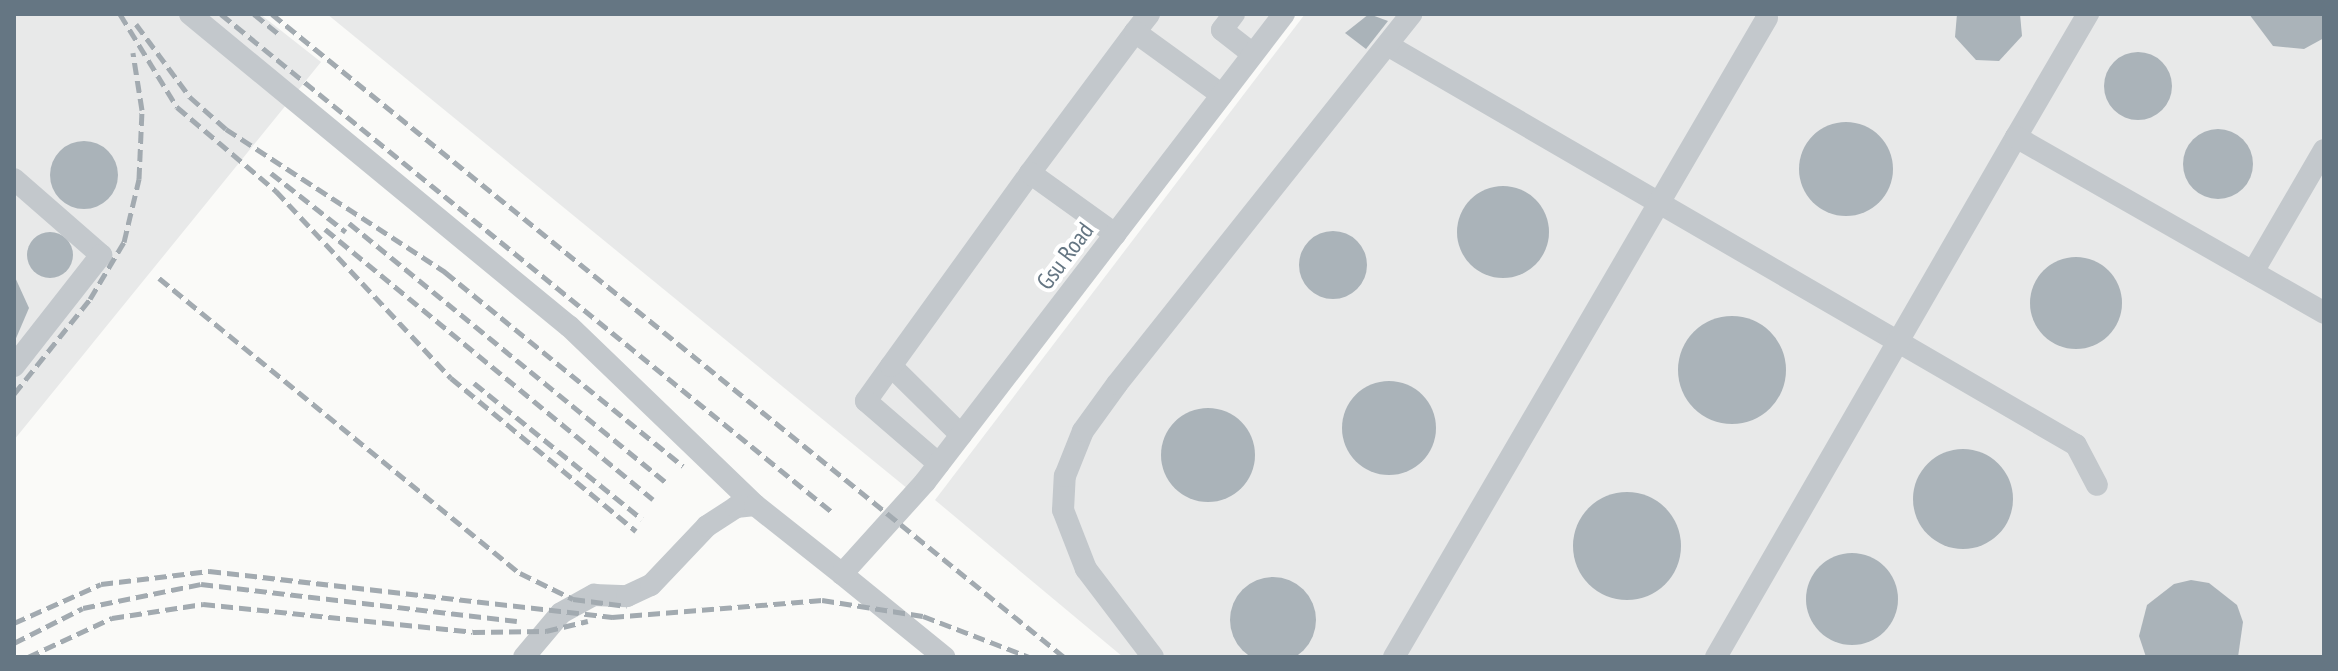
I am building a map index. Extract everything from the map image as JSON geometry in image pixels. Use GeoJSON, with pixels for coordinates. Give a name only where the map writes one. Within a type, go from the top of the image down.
{"type":"FeatureCollection","features":[{"type":"Feature","properties":{"kind":"street"},"geometry":{"type":"LineString","coordinates":[[190,14],[569,326],[755,505],[944,657]]}},
{"type":"Feature","properties":{"kind":"street"},"geometry":{"type":"LineString","coordinates":[[1234,14],[1222,30],[1253,54]]}},
{"type":"Feature","properties":{"kind":"street","name":"Gsu Road"},"geometry":{"type":"LineString","coordinates":[[842,574],[939,464],[1284,14]]}},
{"type":"Feature","properties":{"kind":"street"},"geometry":{"type":"LineString","coordinates":[[1153,657],[1086,569],[1063,510],[1065,476],[1083,431],[1117,384],[1389,46],[1411,14]]}},
{"type":"Feature","properties":{"kind":"street"},"geometry":{"type":"LineString","coordinates":[[1716,657],[2088,14]]}},
{"type":"Feature","properties":{"kind":"street"},"geometry":{"type":"LineString","coordinates":[[1394,657],[1767,18]]}},
{"type":"Feature","properties":{"kind":"street"},"geometry":{"type":"LineString","coordinates":[[939,464],[866,401],[1142,23],[1222,95]]}},
{"type":"Feature","properties":{"kind":"street"},"geometry":{"type":"LineString","coordinates":[[1389,46],[2076,445],[2097,485]]}},
{"type":"Feature","properties":{"kind":"street"},"geometry":{"type":"LineString","coordinates":[[2016,137],[2324,313]]}},
{"type":"Feature","properties":{"kind":"street"},"geometry":{"type":"LineString","coordinates":[[2253,272],[2324,150]]}},
{"type":"Feature","properties":{"kind":"street"},"geometry":{"type":"LineString","coordinates":[[1030,173],[1115,234]]}},
{"type":"Feature","properties":{"kind":"street"},"geometry":{"type":"LineString","coordinates":[[14,179],[101,255],[14,366]]}},
{"type":"Feature","properties":{"kind":"street"},"geometry":{"type":"LineString","coordinates":[[891,366],[961,435]]}},
{"type":"Feature","properties":{"kind":"street"},"geometry":{"type":"LineString","coordinates":[[524,657],[561,613],[594,595],[627,596],[651,585],[707,526],[755,505]]}},
{"type":"Feature","properties":{"kind":"shaded area"},"geometry":{"type":"Polygon","coordinates":[[[14,14],[260,14],[321,62],[14,440],[14,14]]]}},
{"type":"Feature","properties":{"kind":"shaded area"},"geometry":{"type":"Polygon","coordinates":[[[327,14],[1273,14],[908,489],[327,14]]]}},
{"type":"Feature","properties":{"kind":"shaded area"},"geometry":{"type":"Polygon","coordinates":[[[1305,14],[2324,14],[2324,657],[1123,657],[935,500],[1305,14]]]}},
{"type":"Feature","properties":{"kind":"building"},"geometry":{"type":"Polygon","coordinates":[[[1369,14],[1388,21],[1366,49],[1345,33],[1369,14]]]}},
{"type":"Feature","properties":{"kind":"building"},"geometry":{"type":"Polygon","coordinates":[[[1957,14],[2020,14],[2022,36],[1999,61],[1976,60],[1955,37],[1957,14]]]}},
{"type":"Feature","properties":{"kind":"building"},"geometry":{"type":"Polygon","coordinates":[[[2249,14],[2324,14],[2324,38],[2304,49],[2273,46],[2249,14]]]}},
{"type":"Feature","properties":{"kind":"building"},"geometry":{"type":"Polygon","coordinates":[[[2138,52],[2162,62],[2172,86],[2162,110],[2138,120],[2114,110],[2104,86],[2114,62],[2138,52]]]}},
{"type":"Feature","properties":{"kind":"building"},"geometry":{"type":"Polygon","coordinates":[[[1846,122],[1864,126],[1879,136],[1889,151],[1893,169],[1889,187],[1879,202],[1864,212],[1846,216],[1828,212],[1813,202],[1803,187],[1799,169],[1803,151],[1813,136],[1828,126],[1846,122]]]}},
{"type":"Feature","properties":{"kind":"building"},"geometry":{"type":"Polygon","coordinates":[[[2225,129],[2247,144],[2253,164],[2251,178],[2243,189],[2232,197],[2211,199],[2193,189],[2185,178],[2183,157],[2193,139],[2204,131],[2225,129]]]}},
{"type":"Feature","properties":{"kind":"building"},"geometry":{"type":"Polygon","coordinates":[[[84,141],[108,151],[118,175],[108,199],[84,209],[60,199],[50,175],[60,151],[84,141]]]}},
{"type":"Feature","properties":{"kind":"building"},"geometry":{"type":"Polygon","coordinates":[[[1503,186],[1521,190],[1535,200],[1545,214],[1549,232],[1545,250],[1535,264],[1521,274],[1503,278],[1485,274],[1471,264],[1461,250],[1457,232],[1461,214],[1471,200],[1485,190],[1503,186]]]}},
{"type":"Feature","properties":{"kind":"building"},"geometry":{"type":"Polygon","coordinates":[[[1333,231],[1346,233],[1357,241],[1365,252],[1365,278],[1357,289],[1346,297],[1333,299],[1320,297],[1309,289],[1301,278],[1299,265],[1301,252],[1309,241],[1320,233],[1333,231]]]}},
{"type":"Feature","properties":{"kind":"building"},"geometry":{"type":"Polygon","coordinates":[[[50,232],[66,239],[73,255],[66,271],[50,278],[34,271],[27,255],[34,239],[50,232]]]}},
{"type":"Feature","properties":{"kind":"building"},"geometry":{"type":"Polygon","coordinates":[[[2076,257],[2094,260],[2109,270],[2119,285],[2122,303],[2119,321],[2109,336],[2094,346],[2076,349],[2058,346],[2043,336],[2033,321],[2030,303],[2033,285],[2043,270],[2058,260],[2076,257]]]}},
{"type":"Feature","properties":{"kind":"building"},"geometry":{"type":"Polygon","coordinates":[[[14,275],[29,308],[14,343],[14,275]]]}},
{"type":"Feature","properties":{"kind":"building"},"geometry":{"type":"Polygon","coordinates":[[[1732,316],[1752,321],[1770,332],[1781,350],[1786,370],[1781,390],[1770,408],[1752,419],[1732,424],[1712,419],[1694,408],[1683,390],[1678,370],[1683,350],[1694,332],[1712,321],[1732,316]]]}},
{"type":"Feature","properties":{"kind":"building"},"geometry":{"type":"Polygon","coordinates":[[[1389,381],[1407,385],[1422,395],[1432,410],[1436,428],[1432,446],[1422,461],[1407,471],[1389,475],[1371,471],[1356,461],[1346,446],[1342,428],[1346,410],[1356,395],[1371,385],[1389,381]]]}},
{"type":"Feature","properties":{"kind":"building"},"geometry":{"type":"Polygon","coordinates":[[[1208,408],[1226,412],[1241,422],[1251,437],[1255,455],[1251,473],[1241,488],[1226,498],[1208,502],[1190,498],[1175,488],[1165,473],[1161,455],[1165,437],[1175,422],[1190,412],[1208,408]]]}},
{"type":"Feature","properties":{"kind":"building"},"geometry":{"type":"Polygon","coordinates":[[[1963,449],[1991,457],[2005,471],[2013,499],[2005,527],[1991,541],[1963,549],[1935,541],[1921,527],[1913,499],[1921,471],[1935,457],[1963,449]]]}},
{"type":"Feature","properties":{"kind":"building"},"geometry":{"type":"Polygon","coordinates":[[[1627,492],[1648,496],[1665,508],[1677,525],[1681,546],[1677,567],[1665,584],[1648,596],[1627,600],[1606,596],[1589,584],[1577,567],[1573,546],[1577,525],[1589,508],[1606,496],[1627,492]]]}},
{"type":"Feature","properties":{"kind":"building"},"geometry":{"type":"Polygon","coordinates":[[[1852,553],[1870,557],[1885,566],[1894,581],[1898,599],[1894,617],[1885,632],[1870,641],[1852,645],[1834,641],[1819,632],[1810,617],[1806,599],[1810,581],[1819,566],[1834,557],[1852,553]]]}},
{"type":"Feature","properties":{"kind":"building"},"geometry":{"type":"Polygon","coordinates":[[[1265,577],[1281,577],[1304,589],[1313,603],[1316,620],[1313,637],[1304,651],[1281,663],[1265,663],[1249,656],[1237,644],[1230,628],[1230,612],[1237,596],[1249,584],[1265,577]]]}},
{"type":"Feature","properties":{"kind":"building"},"geometry":{"type":"Polygon","coordinates":[[[2191,580],[2209,583],[2237,605],[2243,622],[2238,657],[2146,657],[2139,636],[2147,605],[2174,584],[2191,580]]]}},
{"type":"Feature","properties":{"kind":"railway"},"geometry":{"type":"LineString","coordinates":[[120,14],[177,107],[276,191],[451,378],[636,531]]}},
{"type":"Feature","properties":{"kind":"railway"},"geometry":{"type":"LineString","coordinates":[[221,14],[832,512]]}},
{"type":"Feature","properties":{"kind":"railway"},"geometry":{"type":"LineString","coordinates":[[254,14],[279,34]]}},
{"type":"Feature","properties":{"kind":"railway"},"geometry":{"type":"LineString","coordinates":[[272,14],[1064,657]]}},
{"type":"Feature","properties":{"kind":"railway"},"geometry":{"type":"LineString","coordinates":[[136,24],[190,97],[226,129],[445,272],[683,466]]}},
{"type":"Feature","properties":{"kind":"railway"},"geometry":{"type":"LineString","coordinates":[[14,394],[90,299],[124,242],[139,179],[142,110],[133,53]]}},
{"type":"Feature","properties":{"kind":"railway"},"geometry":{"type":"LineString","coordinates":[[271,173],[346,232]]}},
{"type":"Feature","properties":{"kind":"railway"},"geometry":{"type":"LineString","coordinates":[[349,223],[665,482]]}},
{"type":"Feature","properties":{"kind":"railway"},"geometry":{"type":"LineString","coordinates":[[325,229],[653,499]]}},
{"type":"Feature","properties":{"kind":"railway"},"geometry":{"type":"LineString","coordinates":[[159,278],[520,573],[573,599],[627,606]]}},
{"type":"Feature","properties":{"kind":"railway"},"geometry":{"type":"LineString","coordinates":[[474,383],[642,519]]}},
{"type":"Feature","properties":{"kind":"railway"},"geometry":{"type":"LineString","coordinates":[[14,623],[101,584],[209,571],[612,617],[822,600],[923,616],[1029,657]]}},
{"type":"Feature","properties":{"kind":"railway"},"geometry":{"type":"LineString","coordinates":[[14,643],[83,608],[201,584],[517,621]]}},
{"type":"Feature","properties":{"kind":"railway"},"geometry":{"type":"LineString","coordinates":[[28,657],[112,618],[203,604],[473,632],[546,631],[588,621]]}}]}
